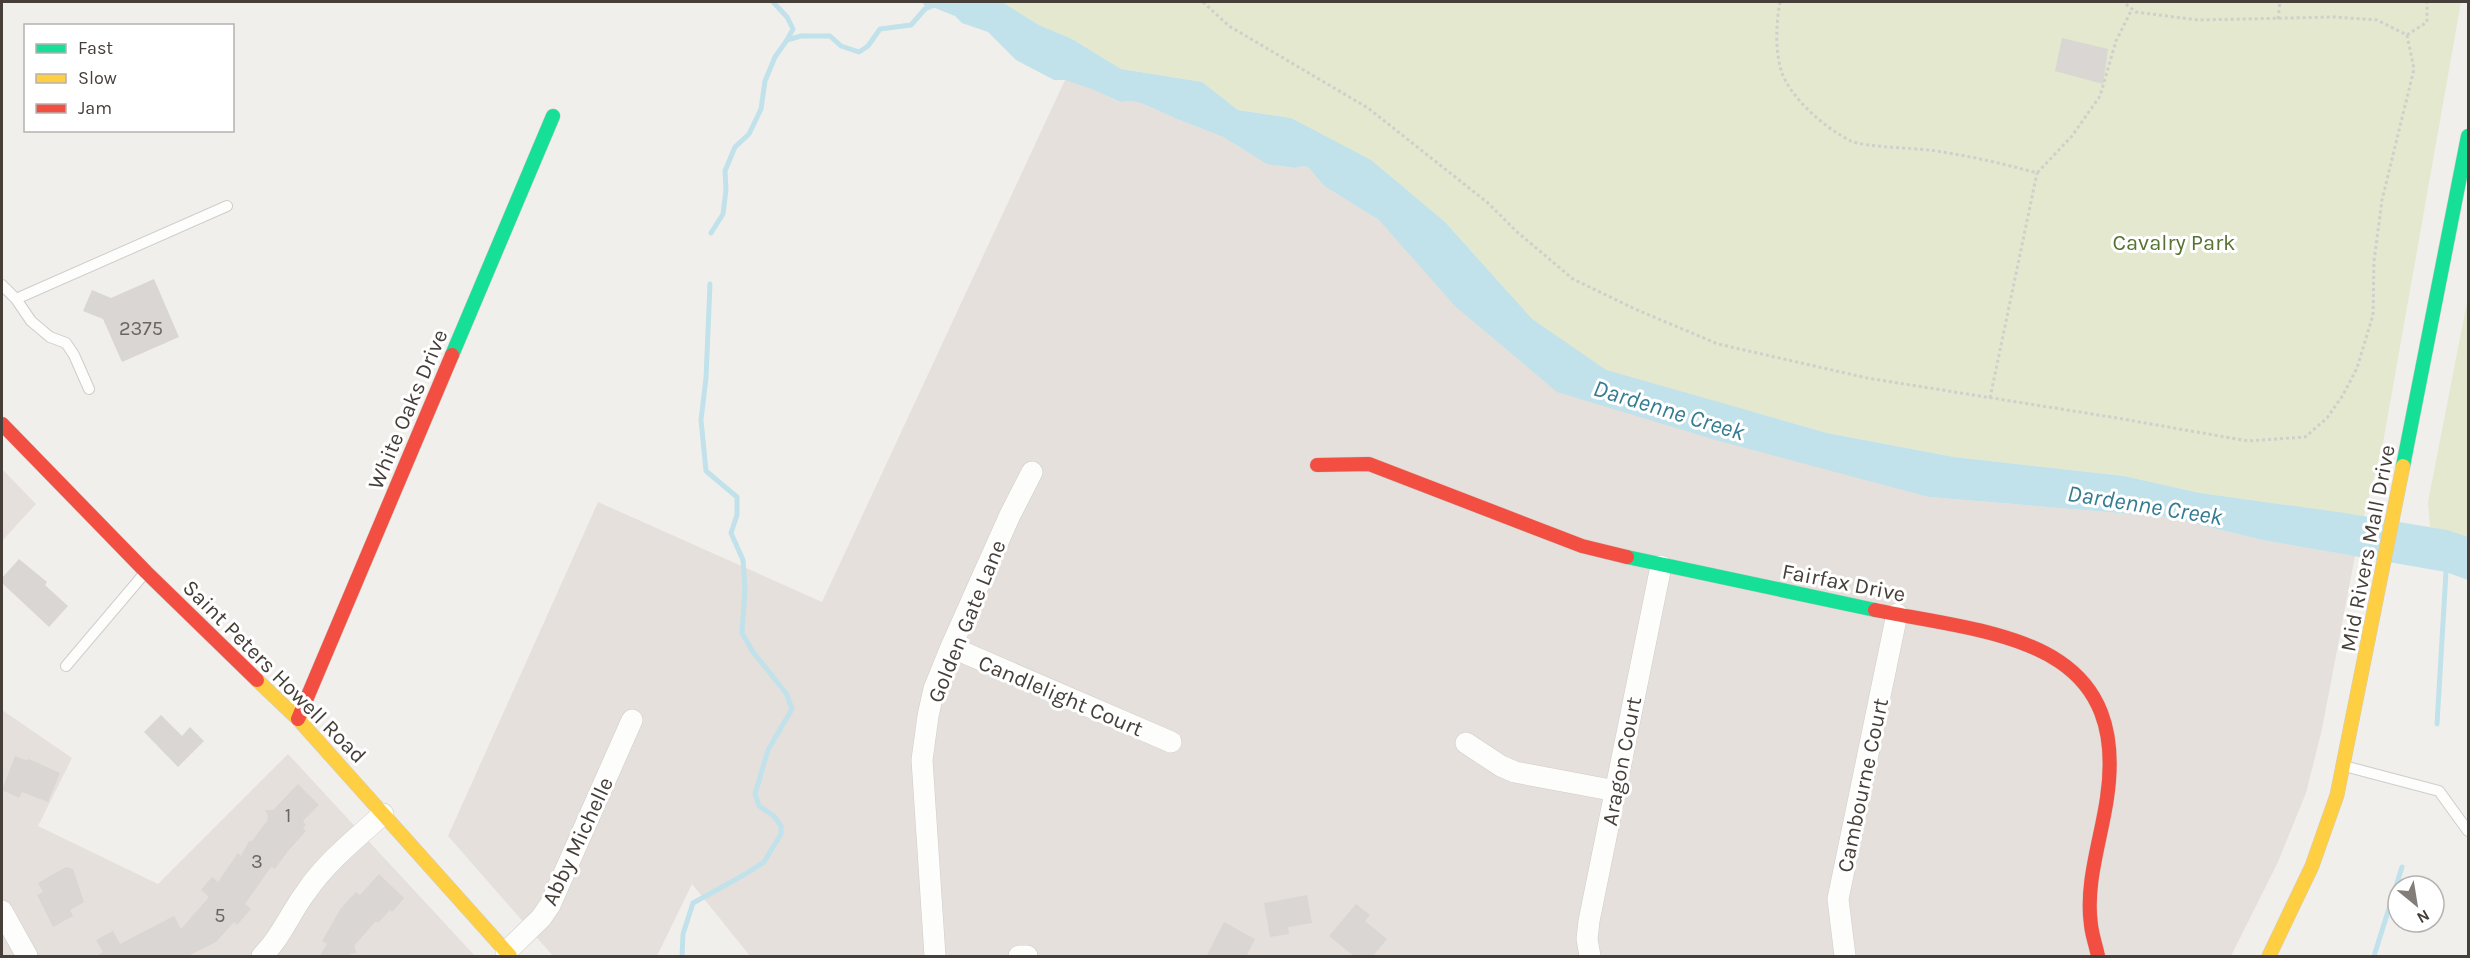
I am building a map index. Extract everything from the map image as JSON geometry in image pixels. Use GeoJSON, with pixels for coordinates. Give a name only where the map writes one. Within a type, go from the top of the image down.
{"type":"FeatureCollection","features":[{"type":"Feature","properties":{"kind":"street","name":"White Oaks Drive"},"geometry":{"type":"LineString","coordinates":[[298,719],[554,116]]}},
{"type":"Feature","properties":{"kind":"street","name":"Mid Rivers Mall Drive"},"geometry":{"type":"LineString","coordinates":[[2269,957],[2312,870],[2326,834],[2345,766],[2469,136]]}},
{"type":"Feature","properties":{"kind":"street","name":"Saint Peters Howell Road"},"geometry":{"type":"LineString","coordinates":[[2,424],[146,572],[298,719],[508,954]]}},
{"type":"Feature","properties":{"kind":"street","name":"Fairfax Drive"},"geometry":{"type":"LineString","coordinates":[[1317,465],[1369,464],[1582,546],[1660,566],[2017,639],[2031,643],[2052,654],[2072,670],[2090,691],[2110,741],[2111,766],[2089,903],[2089,927],[2098,957]]}},
{"type":"Feature","properties":{"kind":"street","name":"Golden Gate Lane"},"geometry":{"type":"LineString","coordinates":[[935,957],[922,760],[928,716],[934,689],[951,647],[1010,515],[1032,472]]}},
{"type":"Feature","properties":{"kind":"street","name":"Aragon Court"},"geometry":{"type":"LineString","coordinates":[[1590,957],[1587,939],[1588,921],[1660,566]]}},
{"type":"Feature","properties":{"kind":"street","name":"Cambourne Court"},"geometry":{"type":"LineString","coordinates":[[1845,957],[1838,899],[1897,614]]}},
{"type":"Feature","properties":{"kind":"street","name":"Candlelight Court"},"geometry":{"type":"LineString","coordinates":[[951,647],[1171,742]]}},
{"type":"Feature","properties":{"kind":"street","name":"Abby Michelle"},"geometry":{"type":"LineString","coordinates":[[508,954],[541,918],[550,904],[632,720]]}},
{"type":"Feature","properties":{"kind":"street"},"geometry":{"type":"LineString","coordinates":[[1466,743],[1501,766],[1515,771],[1616,791]]}},
{"type":"Feature","properties":{"kind":"street"},"geometry":{"type":"LineString","coordinates":[[262,957],[282,933],[306,891],[350,844],[383,814]]}},
{"type":"Feature","properties":{"kind":"street"},"geometry":{"type":"LineString","coordinates":[[2,911],[27,957]]}},
{"type":"Feature","properties":{"kind":"street"},"geometry":{"type":"LineString","coordinates":[[1019,957],[1027,956]]}},
{"type":"Feature","properties":{"kind":"lane"},"geometry":{"type":"LineString","coordinates":[[16,299],[227,206]]}},
{"type":"Feature","properties":{"kind":"lane"},"geometry":{"type":"LineString","coordinates":[[2,285],[16,299],[31,321],[50,337],[66,343],[89,389]]}},
{"type":"Feature","properties":{"kind":"lane"},"geometry":{"type":"LineString","coordinates":[[66,666],[146,572]]}},
{"type":"Feature","properties":{"kind":"lane"},"geometry":{"type":"LineString","coordinates":[[2345,766],[2439,791],[2469,831]]}},
{"type":"Feature","properties":{"kind":"path"},"geometry":{"type":"LineString","coordinates":[[1203,2],[1229,26],[1368,108],[1488,203],[1516,231],[1573,279],[1635,309],[1718,344],[1867,378],[2248,441],[2305,437],[2327,418],[2343,395],[2357,368],[2373,315],[2374,261],[2382,200],[2414,69],[2406,35],[2377,20],[2334,17],[2198,20],[2136,12],[2123,2]]}},
{"type":"Feature","properties":{"kind":"path"},"geometry":{"type":"LineString","coordinates":[[1780,2],[1776,23],[1781,71],[1798,97],[1816,118],[1853,142],[1930,150],[1984,159],[2037,173]]}},
{"type":"Feature","properties":{"kind":"path"},"geometry":{"type":"LineString","coordinates":[[2278,19],[2280,2]]}},
{"type":"Feature","properties":{"kind":"path"},"geometry":{"type":"LineString","coordinates":[[2406,35],[2427,22],[2427,2]]}},
{"type":"Feature","properties":{"kind":"path"},"geometry":{"type":"LineString","coordinates":[[1990,398],[2037,173],[2072,136],[2100,96],[2116,41],[2132,9]]}},
{"type":"Feature","properties":{"kind":"shaded area"},"geometry":{"type":"Polygon","coordinates":[[[1065,80],[1095,90],[1119,102],[1141,103],[1223,137],[1242,149],[1279,166],[1294,168],[1305,166],[1324,186],[1379,220],[1398,239],[1929,497],[2167,517],[2262,540],[2355,556],[2322,729],[2306,793],[2278,862],[2231,956],[750,956],[692,884],[657,956],[553,956],[448,836],[598,502],[822,602],[1065,80]]]}},
{"type":"Feature","properties":{"kind":"shaded area"},"geometry":{"type":"Polygon","coordinates":[[[2,469],[36,504],[2,541],[2,469]]]}},
{"type":"Feature","properties":{"kind":"shaded area"},"geometry":{"type":"Polygon","coordinates":[[[2,710],[72,758],[38,826],[158,884],[288,754],[475,956],[2,956],[2,710]]]}},
{"type":"Feature","properties":{"kind":"green space","name":"Cavalry Park"},"geometry":{"type":"Polygon","coordinates":[[[1002,2],[2461,2],[2383,443],[2364,516],[2200,493],[2124,476],[1954,457],[1827,433],[1606,370],[1532,319],[1446,223],[1291,118],[1238,110],[1202,82],[1121,69],[1072,39],[1039,25],[1002,2]]]}},
{"type":"Feature","properties":{"kind":"green space"},"geometry":{"type":"Polygon","coordinates":[[[2468,297],[2468,537],[2430,527],[2428,502],[2468,297]]]}},
{"type":"Feature","properties":{"kind":"water","name":"Dardenne Creek"},"geometry":{"type":"Polygon","coordinates":[[[920,2],[1002,2],[1039,25],[1072,39],[1121,69],[1202,82],[1238,110],[1291,118],[1371,160],[1446,223],[1532,319],[1606,370],[1827,433],[1954,457],[2124,476],[2200,493],[2447,530],[2468,537],[2468,580],[2446,572],[2262,540],[2167,517],[1929,497],[1719,441],[1557,392],[1455,306],[1379,220],[1324,186],[1309,168],[1267,164],[1223,137],[1141,103],[1120,102],[1065,80],[1054,80],[1016,60],[988,32],[962,23],[955,16],[935,8],[925,9],[924,4],[920,2]]]}},
{"type":"Feature","properties":{"kind":"building"},"geometry":{"type":"Polygon","coordinates":[[[2062,38],[2108,49],[2103,84],[2055,71],[2062,38]]]}},
{"type":"Feature","properties":{"kind":"building"},"geometry":{"type":"Polygon","coordinates":[[[154,279],[179,337],[122,362],[103,319],[83,311],[92,290],[111,298],[154,279]]]}},
{"type":"Feature","properties":{"kind":"building"},"geometry":{"type":"Polygon","coordinates":[[[19,559],[47,582],[45,585],[68,606],[49,627],[2,583],[2,578],[19,559]]]}},
{"type":"Feature","properties":{"kind":"building"},"geometry":{"type":"Polygon","coordinates":[[[161,715],[182,736],[190,727],[204,741],[178,767],[144,732],[161,715]]]}},
{"type":"Feature","properties":{"kind":"building"},"geometry":{"type":"Polygon","coordinates":[[[15,756],[29,759],[60,773],[48,802],[22,792],[19,798],[2,790],[15,756]]]}},
{"type":"Feature","properties":{"kind":"building"},"geometry":{"type":"Polygon","coordinates":[[[298,784],[319,805],[303,821],[306,825],[303,828],[306,831],[275,869],[271,867],[245,904],[251,909],[237,925],[234,922],[216,942],[186,957],[94,957],[103,952],[96,940],[113,931],[120,944],[174,916],[181,929],[209,897],[201,890],[212,877],[218,882],[238,853],[241,856],[249,841],[252,841],[267,821],[268,816],[265,810],[273,810],[298,784]]]}},
{"type":"Feature","properties":{"kind":"building"},"geometry":{"type":"Polygon","coordinates":[[[66,867],[73,869],[84,902],[70,910],[73,916],[53,927],[37,895],[43,892],[38,883],[66,867]]]}},
{"type":"Feature","properties":{"kind":"building"},"geometry":{"type":"Polygon","coordinates":[[[379,874],[404,898],[392,912],[390,910],[379,922],[375,922],[354,946],[357,953],[350,954],[349,957],[319,957],[327,944],[322,941],[341,908],[356,892],[360,895],[379,874]]]}},
{"type":"Feature","properties":{"kind":"building"},"geometry":{"type":"Polygon","coordinates":[[[1307,895],[1312,923],[1288,927],[1289,934],[1270,937],[1264,903],[1307,895]]]}},
{"type":"Feature","properties":{"kind":"building"},"geometry":{"type":"Polygon","coordinates":[[[1356,904],[1370,915],[1365,921],[1387,939],[1372,957],[1355,957],[1329,936],[1356,904]]]}},
{"type":"Feature","properties":{"kind":"building"},"geometry":{"type":"Polygon","coordinates":[[[1224,922],[1255,939],[1246,957],[1206,957],[1224,922]]]}},
{"type":"Feature","properties":{"kind":"waterway"},"geometry":{"type":"LineString","coordinates":[[773,2],[787,17],[793,29],[787,40]]}},
{"type":"Feature","properties":{"kind":"waterway"},"geometry":{"type":"LineString","coordinates":[[711,233],[723,214],[726,190],[725,171],[735,147],[749,134],[761,109],[765,81],[775,57],[787,40],[801,36],[830,36],[841,46],[859,52],[868,46],[880,29],[911,25],[925,9],[940,2]]}},
{"type":"Feature","properties":{"kind":"waterway"},"geometry":{"type":"LineString","coordinates":[[682,956],[683,934],[693,903],[764,862],[781,834],[781,826],[774,816],[759,806],[755,794],[768,750],[792,709],[786,693],[753,652],[742,633],[745,589],[743,560],[731,533],[737,515],[737,497],[706,471],[701,420],[706,378],[710,284]]}},
{"type":"Feature","properties":{"kind":"waterway"},"geometry":{"type":"LineString","coordinates":[[2437,724],[2446,572],[2450,569]]}},
{"type":"Feature","properties":{"kind":"waterway"},"geometry":{"type":"LineString","coordinates":[[2374,956],[2402,867]]}},
{"type":"Feature","properties":{"kind":"traffic: fast"},"geometry":{"type":"LineString","coordinates":[[452,355],[553,116]]}},
{"type":"Feature","properties":{"kind":"traffic: fast"},"geometry":{"type":"LineString","coordinates":[[2403,466],[2468,136]]}},
{"type":"Feature","properties":{"kind":"traffic: fast"},"geometry":{"type":"LineString","coordinates":[[1627,557],[1875,610]]}},
{"type":"Feature","properties":{"kind":"traffic: slow"},"geometry":{"type":"LineString","coordinates":[[2269,956],[2312,866],[2337,795],[2403,466]]}},
{"type":"Feature","properties":{"kind":"traffic: slow"},"geometry":{"type":"LineString","coordinates":[[257,680],[298,719],[510,956]]}},
{"type":"Feature","properties":{"kind":"traffic: jam"},"geometry":{"type":"LineString","coordinates":[[298,719],[452,355]]}},
{"type":"Feature","properties":{"kind":"traffic: jam"},"geometry":{"type":"LineString","coordinates":[[2,424],[146,572],[257,680]]}},
{"type":"Feature","properties":{"kind":"traffic: jam"},"geometry":{"type":"LineString","coordinates":[[1317,465],[1369,464],[1582,546],[1627,557]]}},
{"type":"Feature","properties":{"kind":"traffic: jam"},"geometry":{"type":"LineString","coordinates":[[1875,610],[2006,637],[2044,652],[2075,674],[2097,704],[2109,744],[2107,798],[2090,893],[2092,933],[2098,956]]}}]}
